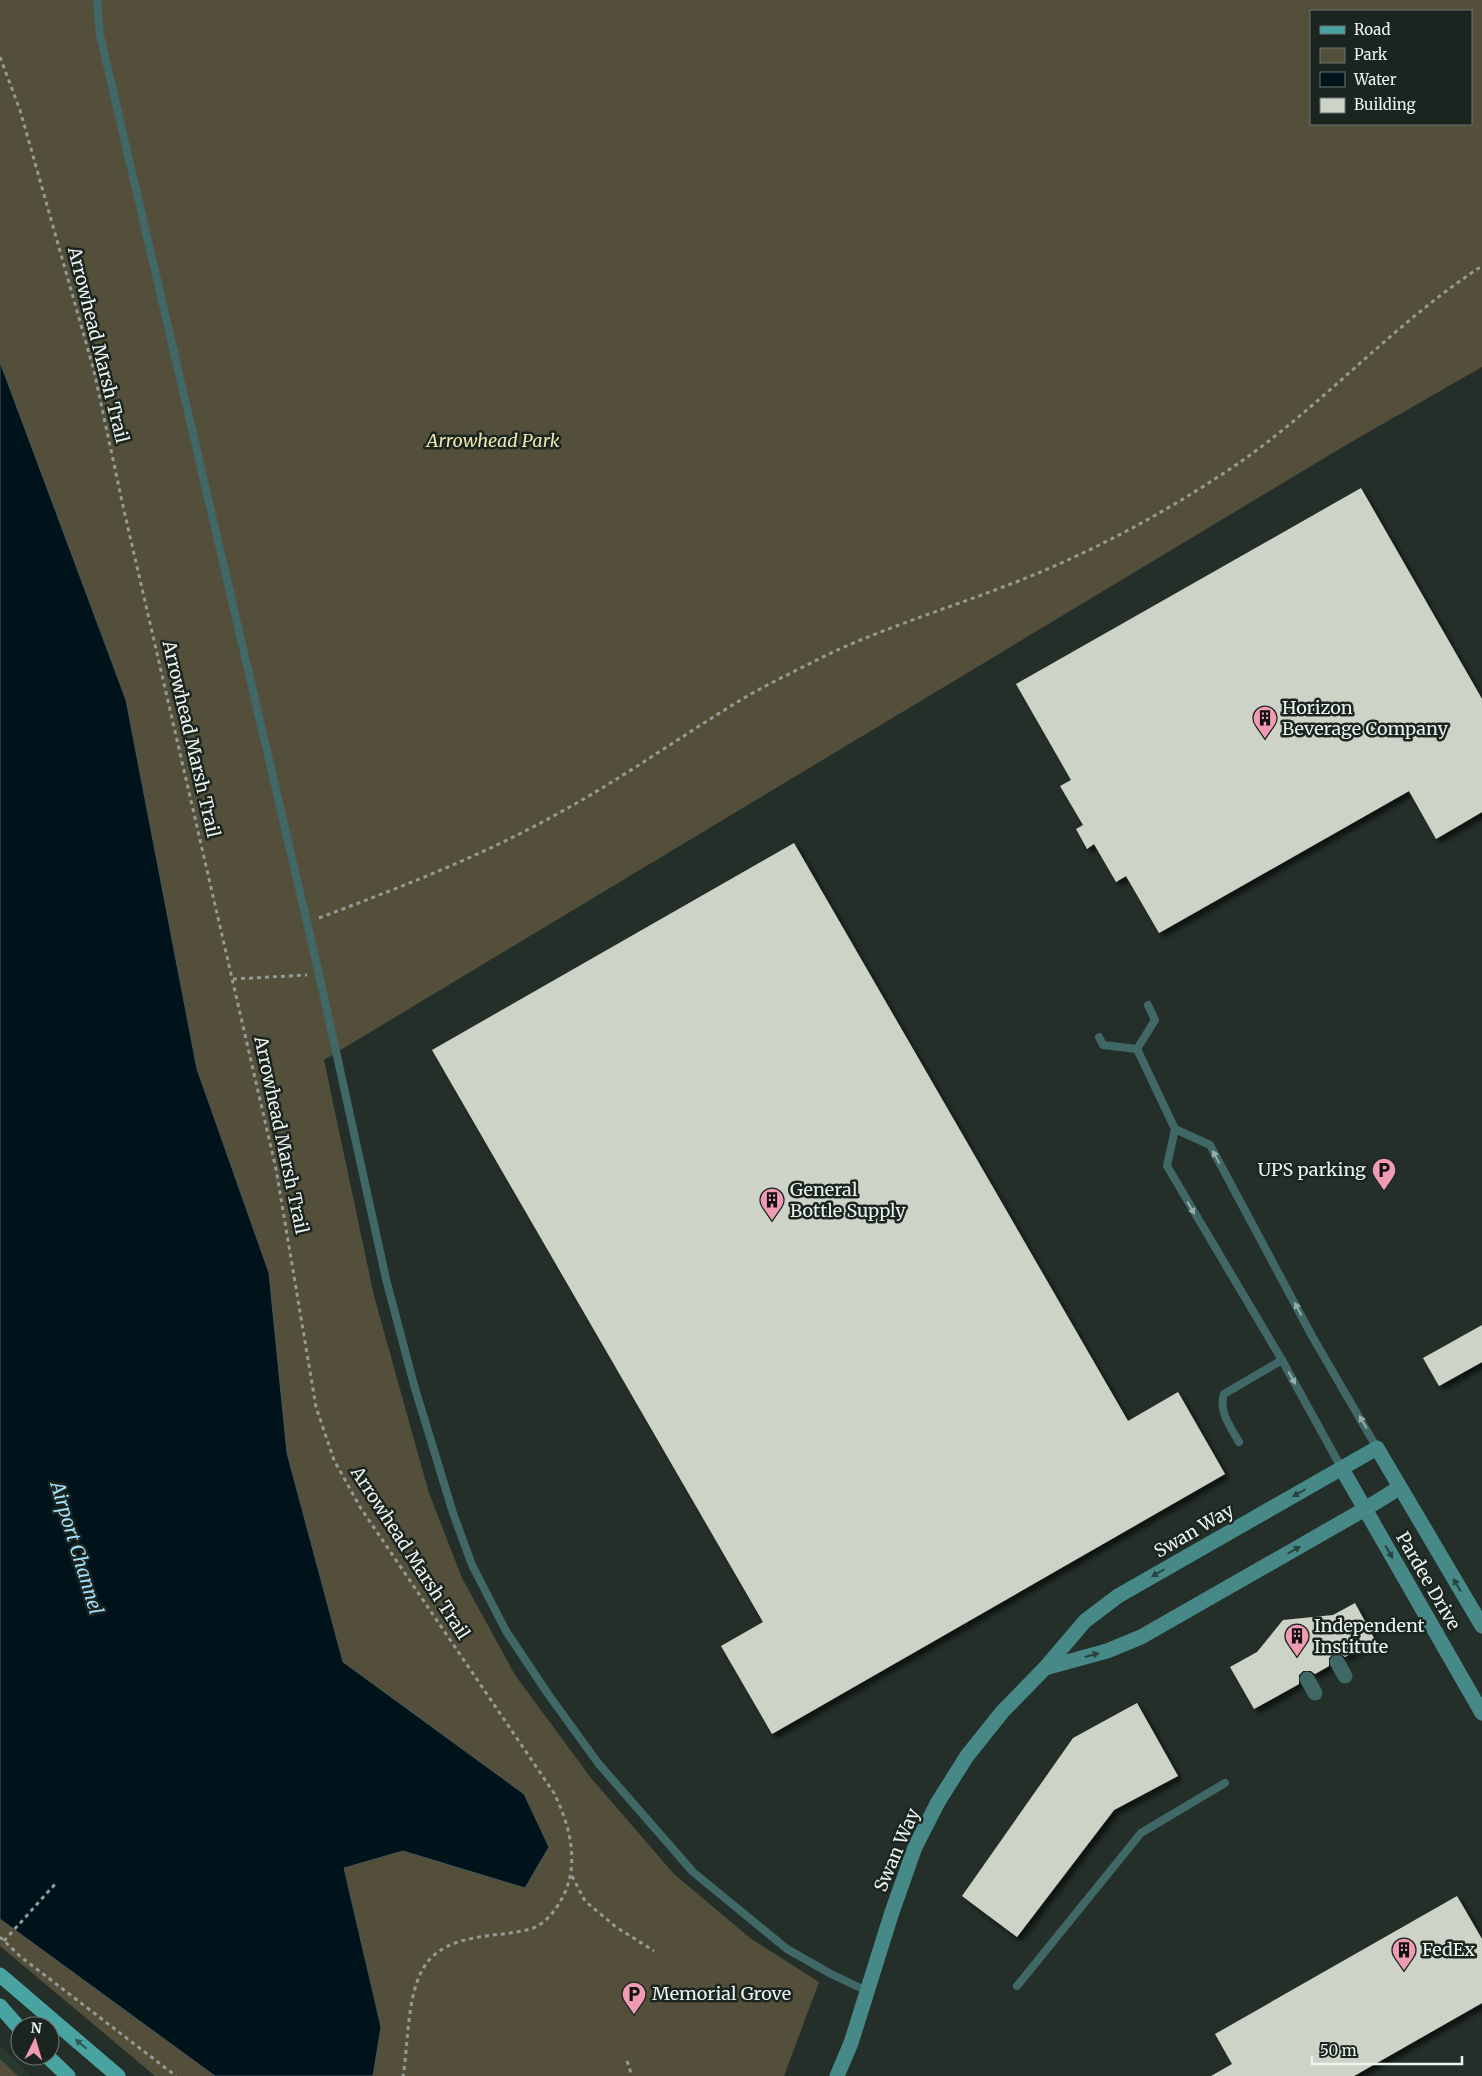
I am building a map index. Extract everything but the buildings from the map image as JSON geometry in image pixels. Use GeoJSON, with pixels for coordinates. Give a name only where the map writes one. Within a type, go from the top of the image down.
{"type":"FeatureCollection","features":[{"type":"Feature","properties":{"kind":"main road","name":"Swan Way"},"geometry":{"type":"LineString","coordinates":[[837,2076],[851,2043],[866,1991],[915,1847],[938,1802],[967,1756],[1003,1711],[1045,1668],[1085,1621],[1118,1596],[1377,1448]]}},
{"type":"Feature","properties":{"kind":"main road","name":"Pardee Drive"},"geometry":{"type":"LineString","coordinates":[[1377,1448],[1482,1626]]}},
{"type":"Feature","properties":{"kind":"main road","name":"Pardee Drive"},"geometry":{"type":"LineString","coordinates":[[1342,1468],[1482,1713]]}},
{"type":"Feature","properties":{"kind":"main road","name":"Swan Way"},"geometry":{"type":"LineString","coordinates":[[1045,1668],[1107,1650],[1141,1637],[1399,1488]]}},
{"type":"Feature","properties":{"kind":"main road"},"geometry":{"type":"LineString","coordinates":[[0,1974],[118,2076]]}},
{"type":"Feature","properties":{"kind":"main road"},"geometry":{"type":"LineString","coordinates":[[0,2006],[10,2018]]}},
{"type":"Feature","properties":{"kind":"main road"},"geometry":{"type":"LineString","coordinates":[[58,2066],[68,2076]]}},
{"type":"Feature","properties":{"kind":"street"},"geometry":{"type":"LineString","coordinates":[[1337,1662],[1345,1676]]}},
{"type":"Feature","properties":{"kind":"street"},"geometry":{"type":"LineString","coordinates":[[1307,1679],[1315,1693]]}},
{"type":"Feature","properties":{"kind":"lane"},"geometry":{"type":"LineString","coordinates":[[97,0],[102,45],[320,974],[386,1279],[414,1385],[453,1513],[472,1565],[506,1631],[548,1694],[598,1763],[693,1872],[787,1949],[866,1991]]}},
{"type":"Feature","properties":{"kind":"lane"},"geometry":{"type":"LineString","coordinates":[[1137,1049],[1155,1020],[1148,1006]]}},
{"type":"Feature","properties":{"kind":"lane"},"geometry":{"type":"LineString","coordinates":[[1099,1037],[1103,1045],[1137,1049]]}},
{"type":"Feature","properties":{"kind":"lane"},"geometry":{"type":"LineString","coordinates":[[1137,1049],[1175,1129],[1167,1166],[1282,1360],[1342,1468]]}},
{"type":"Feature","properties":{"kind":"lane"},"geometry":{"type":"LineString","coordinates":[[1175,1129],[1210,1145],[1312,1336],[1377,1448]]}},
{"type":"Feature","properties":{"kind":"lane"},"geometry":{"type":"LineString","coordinates":[[1239,1442],[1222,1410],[1224,1394],[1282,1360]]}},
{"type":"Feature","properties":{"kind":"lane"},"geometry":{"type":"LineString","coordinates":[[1017,1986],[1141,1833],[1225,1782]]}},
{"type":"Feature","properties":{"kind":"path","name":"Arrowhead Marsh Trail"},"geometry":{"type":"LineString","coordinates":[[0,57],[20,110],[94,371],[276,1169],[316,1407],[334,1460],[370,1523],[554,1793],[565,1816],[572,1848],[572,1875],[561,1901],[548,1918],[533,1928],[476,1936],[450,1945],[430,1959],[417,1980],[402,2076]]}},
{"type":"Feature","properties":{"kind":"path"},"geometry":{"type":"LineString","coordinates":[[307,922],[415,882],[496,847],[566,809],[655,756],[750,695],[834,652],[1016,582],[1080,554],[1158,514],[1232,468],[1305,411],[1408,320],[1482,266]]}},
{"type":"Feature","properties":{"kind":"path"},"geometry":{"type":"LineString","coordinates":[[233,979],[320,974]]}},
{"type":"Feature","properties":{"kind":"path"},"geometry":{"type":"LineString","coordinates":[[572,1875],[585,1901],[616,1927],[654,1951]]}},
{"type":"Feature","properties":{"kind":"path"},"geometry":{"type":"LineString","coordinates":[[4,1941],[56,1883]]}},
{"type":"Feature","properties":{"kind":"path"},"geometry":{"type":"LineString","coordinates":[[0,1937],[21,1957],[176,2076]]}},
{"type":"Feature","properties":{"kind":"path"},"geometry":{"type":"LineString","coordinates":[[627,2061],[632,2076]]}},
{"type":"Feature","properties":{"kind":"shaded area"},"geometry":{"type":"Polygon","coordinates":[[[0,2045],[10,2055],[10,2066],[20,2066],[30,2076],[0,2076],[0,2045]]]}},
{"type":"Feature","properties":{"kind":"green space","name":"Arrowhead Park"},"geometry":{"type":"Polygon","coordinates":[[[0,0],[1482,0],[1482,367],[1346,445],[324,1060],[374,1296],[429,1493],[462,1578],[515,1675],[591,1778],[674,1874],[750,1938],[819,1982],[784,2076],[155,2076],[0,1946],[0,0]]]}},
{"type":"Feature","properties":{"kind":"green space"},"geometry":{"type":"Polygon","coordinates":[[[0,2059],[18,2076],[0,2076],[0,2059]]]}},
{"type":"Feature","properties":{"kind":"water","name":"Airport Channel"},"geometry":{"type":"Polygon","coordinates":[[[0,362],[126,700],[197,1069],[269,1273],[287,1453],[343,1662],[524,1794],[549,1847],[525,1888],[403,1851],[344,1868],[381,2027],[373,2076],[215,2076],[0,1919],[0,362]]]}},
{"type":"Feature","properties":{"kind":"place","name":"Horizon Beverage Company"},"geometry":{"type":"Point","coordinates":[1265,739]}},
{"type":"Feature","properties":{"kind":"place","name":"UPS parking"},"geometry":{"type":"Point","coordinates":[1384,1191]}},
{"type":"Feature","properties":{"kind":"place","name":"General Bottle Supply"},"geometry":{"type":"Point","coordinates":[772,1221]}},
{"type":"Feature","properties":{"kind":"place","name":"Independent Institute"},"geometry":{"type":"Point","coordinates":[1297,1657]}},
{"type":"Feature","properties":{"kind":"place","name":"FedEx"},"geometry":{"type":"Point","coordinates":[1404,1971]}},
{"type":"Feature","properties":{"kind":"place","name":"Memorial Grove"},"geometry":{"type":"Point","coordinates":[634,2015]}}]}
